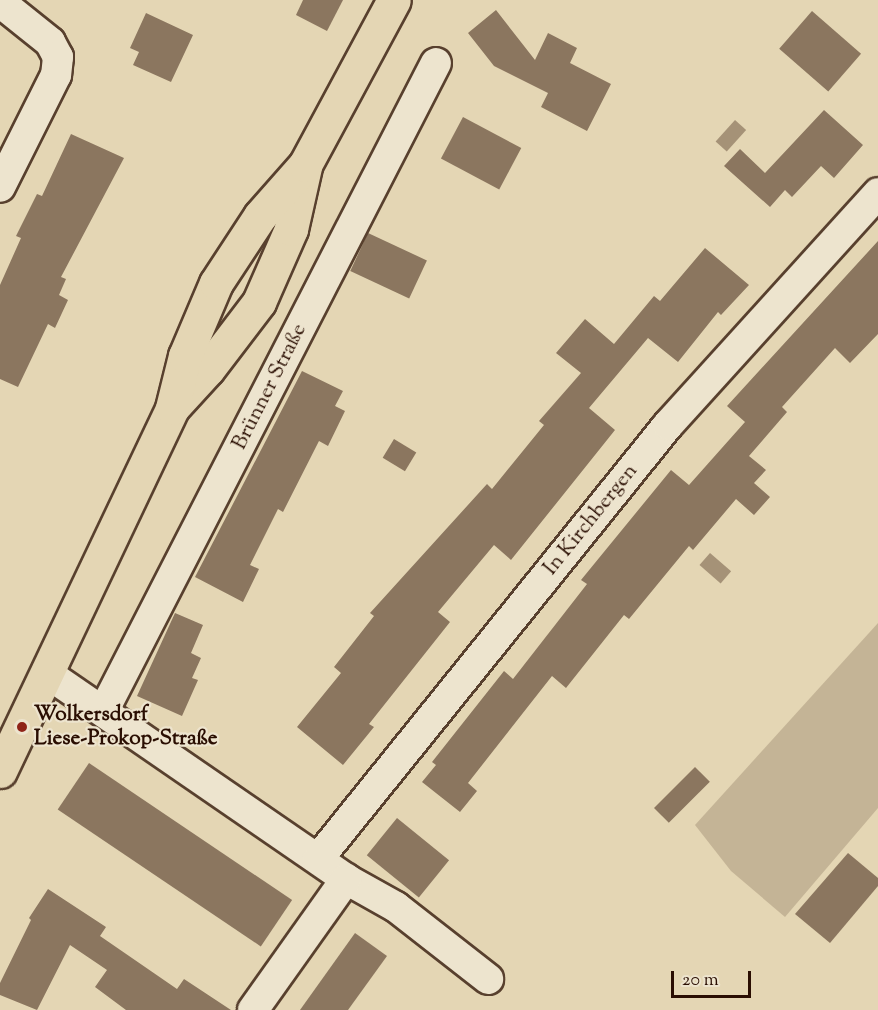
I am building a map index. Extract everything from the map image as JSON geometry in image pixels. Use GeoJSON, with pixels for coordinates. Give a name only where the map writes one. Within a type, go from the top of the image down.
{"type":"FeatureCollection","features":[{"type":"Feature","properties":{"kind":"main road"},"geometry":{"type":"LineString","coordinates":[[0,771],[48,674],[172,408],[185,356],[216,283],[260,216],[306,165],[394,0]]}},
{"type":"Feature","properties":{"kind":"main road"},"geometry":{"type":"LineString","coordinates":[[172,408],[208,369],[259,302],[291,229],[306,165]]}},
{"type":"Feature","properties":{"kind":"street"},"geometry":{"type":"LineString","coordinates":[[0,2],[50,42],[58,57],[56,75],[0,187]]}},
{"type":"Feature","properties":{"kind":"street","name":"Brünner Straße"},"geometry":{"type":"LineString","coordinates":[[104,710],[436,63]]}},
{"type":"Feature","properties":{"kind":"street","name":"In Kirchbergen"},"geometry":{"type":"LineString","coordinates":[[318,859],[668,425],[878,194]]}},
{"type":"Feature","properties":{"kind":"street"},"geometry":{"type":"LineString","coordinates":[[48,674],[104,710],[346,879],[396,907],[488,979]]}},
{"type":"Feature","properties":{"kind":"street"},"geometry":{"type":"LineString","coordinates":[[253,1010],[346,879]]}},
{"type":"Feature","properties":{"kind":"shaded area"},"geometry":{"type":"Polygon","coordinates":[[[735,120],[746,130],[727,152],[716,142],[735,120]]]}},
{"type":"Feature","properties":{"kind":"shaded area"},"geometry":{"type":"Polygon","coordinates":[[[710,553],[731,571],[721,583],[700,565],[710,553]]]}},
{"type":"Feature","properties":{"kind":"shaded area"},"geometry":{"type":"Polygon","coordinates":[[[878,623],[878,808],[785,917],[731,871],[695,825],[878,623]]]}},
{"type":"Feature","properties":{"kind":"building"},"geometry":{"type":"Polygon","coordinates":[[[303,0],[343,0],[327,31],[296,15],[303,0]]]}},
{"type":"Feature","properties":{"kind":"building"},"geometry":{"type":"Polygon","coordinates":[[[496,10],[535,60],[548,33],[577,48],[570,63],[611,84],[587,131],[541,107],[548,93],[494,66],[468,33],[496,10]]]}},
{"type":"Feature","properties":{"kind":"building"},"geometry":{"type":"Polygon","coordinates":[[[812,11],[861,54],[828,91],[779,49],[812,11]]]}},
{"type":"Feature","properties":{"kind":"building"},"geometry":{"type":"Polygon","coordinates":[[[146,13],[193,35],[171,82],[133,65],[139,52],[130,48],[146,13]]]}},
{"type":"Feature","properties":{"kind":"building"},"geometry":{"type":"Polygon","coordinates":[[[824,110],[863,145],[834,178],[821,166],[792,197],[785,190],[770,207],[724,166],[740,149],[765,173],[824,110]]]}},
{"type":"Feature","properties":{"kind":"building"},"geometry":{"type":"Polygon","coordinates":[[[463,117],[521,148],[499,189],[441,158],[463,117]]]}},
{"type":"Feature","properties":{"kind":"building"},"geometry":{"type":"Polygon","coordinates":[[[71,134],[124,158],[61,277],[66,279],[59,295],[68,300],[55,328],[48,324],[18,387],[0,379],[0,285],[21,238],[16,236],[37,194],[42,196],[71,134]]]}},
{"type":"Feature","properties":{"kind":"building"},"geometry":{"type":"Polygon","coordinates":[[[368,233],[427,260],[409,299],[350,271],[368,233]]]}},
{"type":"Feature","properties":{"kind":"building"},"geometry":{"type":"Polygon","coordinates":[[[878,241],[878,334],[850,363],[835,348],[782,407],[787,412],[749,456],[766,470],[754,483],[770,497],[754,515],[736,499],[693,550],[689,546],[629,619],[624,615],[566,688],[552,676],[468,783],[477,791],[460,812],[422,782],[436,765],[432,762],[504,671],[513,679],[587,584],[581,580],[671,470],[689,485],[745,422],[727,406],[878,241]]]}},
{"type":"Feature","properties":{"kind":"building"},"geometry":{"type":"Polygon","coordinates":[[[705,248],[749,285],[721,315],[718,312],[678,362],[648,338],[589,408],[615,430],[511,560],[494,545],[438,612],[450,622],[369,724],[374,727],[343,765],[297,727],[341,673],[334,667],[374,616],[370,613],[487,484],[492,489],[544,425],[539,421],[581,373],[556,353],[585,319],[614,344],[654,296],[660,301],[705,248]]]}},
{"type":"Feature","properties":{"kind":"building"},"geometry":{"type":"Polygon","coordinates":[[[302,371],[343,391],[335,406],[345,411],[328,446],[319,441],[283,512],[278,509],[250,565],[259,569],[243,602],[195,577],[302,371]]]}},
{"type":"Feature","properties":{"kind":"building"},"geometry":{"type":"Polygon","coordinates":[[[394,439],[416,452],[405,471],[383,458],[394,439]]]}},
{"type":"Feature","properties":{"kind":"building"},"geometry":{"type":"Polygon","coordinates":[[[175,613],[203,625],[191,653],[201,658],[192,678],[198,680],[182,716],[137,696],[175,613]]]}},
{"type":"Feature","properties":{"kind":"building"},"geometry":{"type":"Polygon","coordinates":[[[89,763],[292,900],[261,946],[58,809],[89,763]]]}},
{"type":"Feature","properties":{"kind":"building"},"geometry":{"type":"Polygon","coordinates":[[[695,767],[710,782],[669,823],[654,808],[695,767]]]}},
{"type":"Feature","properties":{"kind":"building"},"geometry":{"type":"Polygon","coordinates":[[[397,818],[449,860],[419,897],[367,855],[397,818]]]}},
{"type":"Feature","properties":{"kind":"building"},"geometry":{"type":"Polygon","coordinates":[[[848,853],[878,878],[878,886],[830,943],[795,914],[848,853]]]}},
{"type":"Feature","properties":{"kind":"building"},"geometry":{"type":"Polygon","coordinates":[[[48,889],[106,927],[100,936],[177,989],[184,979],[231,1010],[126,1010],[95,987],[107,970],[70,945],[37,1010],[0,995],[0,983],[31,920],[29,918],[48,889]]]}},
{"type":"Feature","properties":{"kind":"building"},"geometry":{"type":"Polygon","coordinates":[[[355,933],[387,956],[348,1010],[300,1010],[355,933]]]}},
{"type":"Feature","properties":{"kind":"place","name":"Wolkersdorf Liese-Prokop-Straße"},"geometry":{"type":"Point","coordinates":[22,727]}}]}
